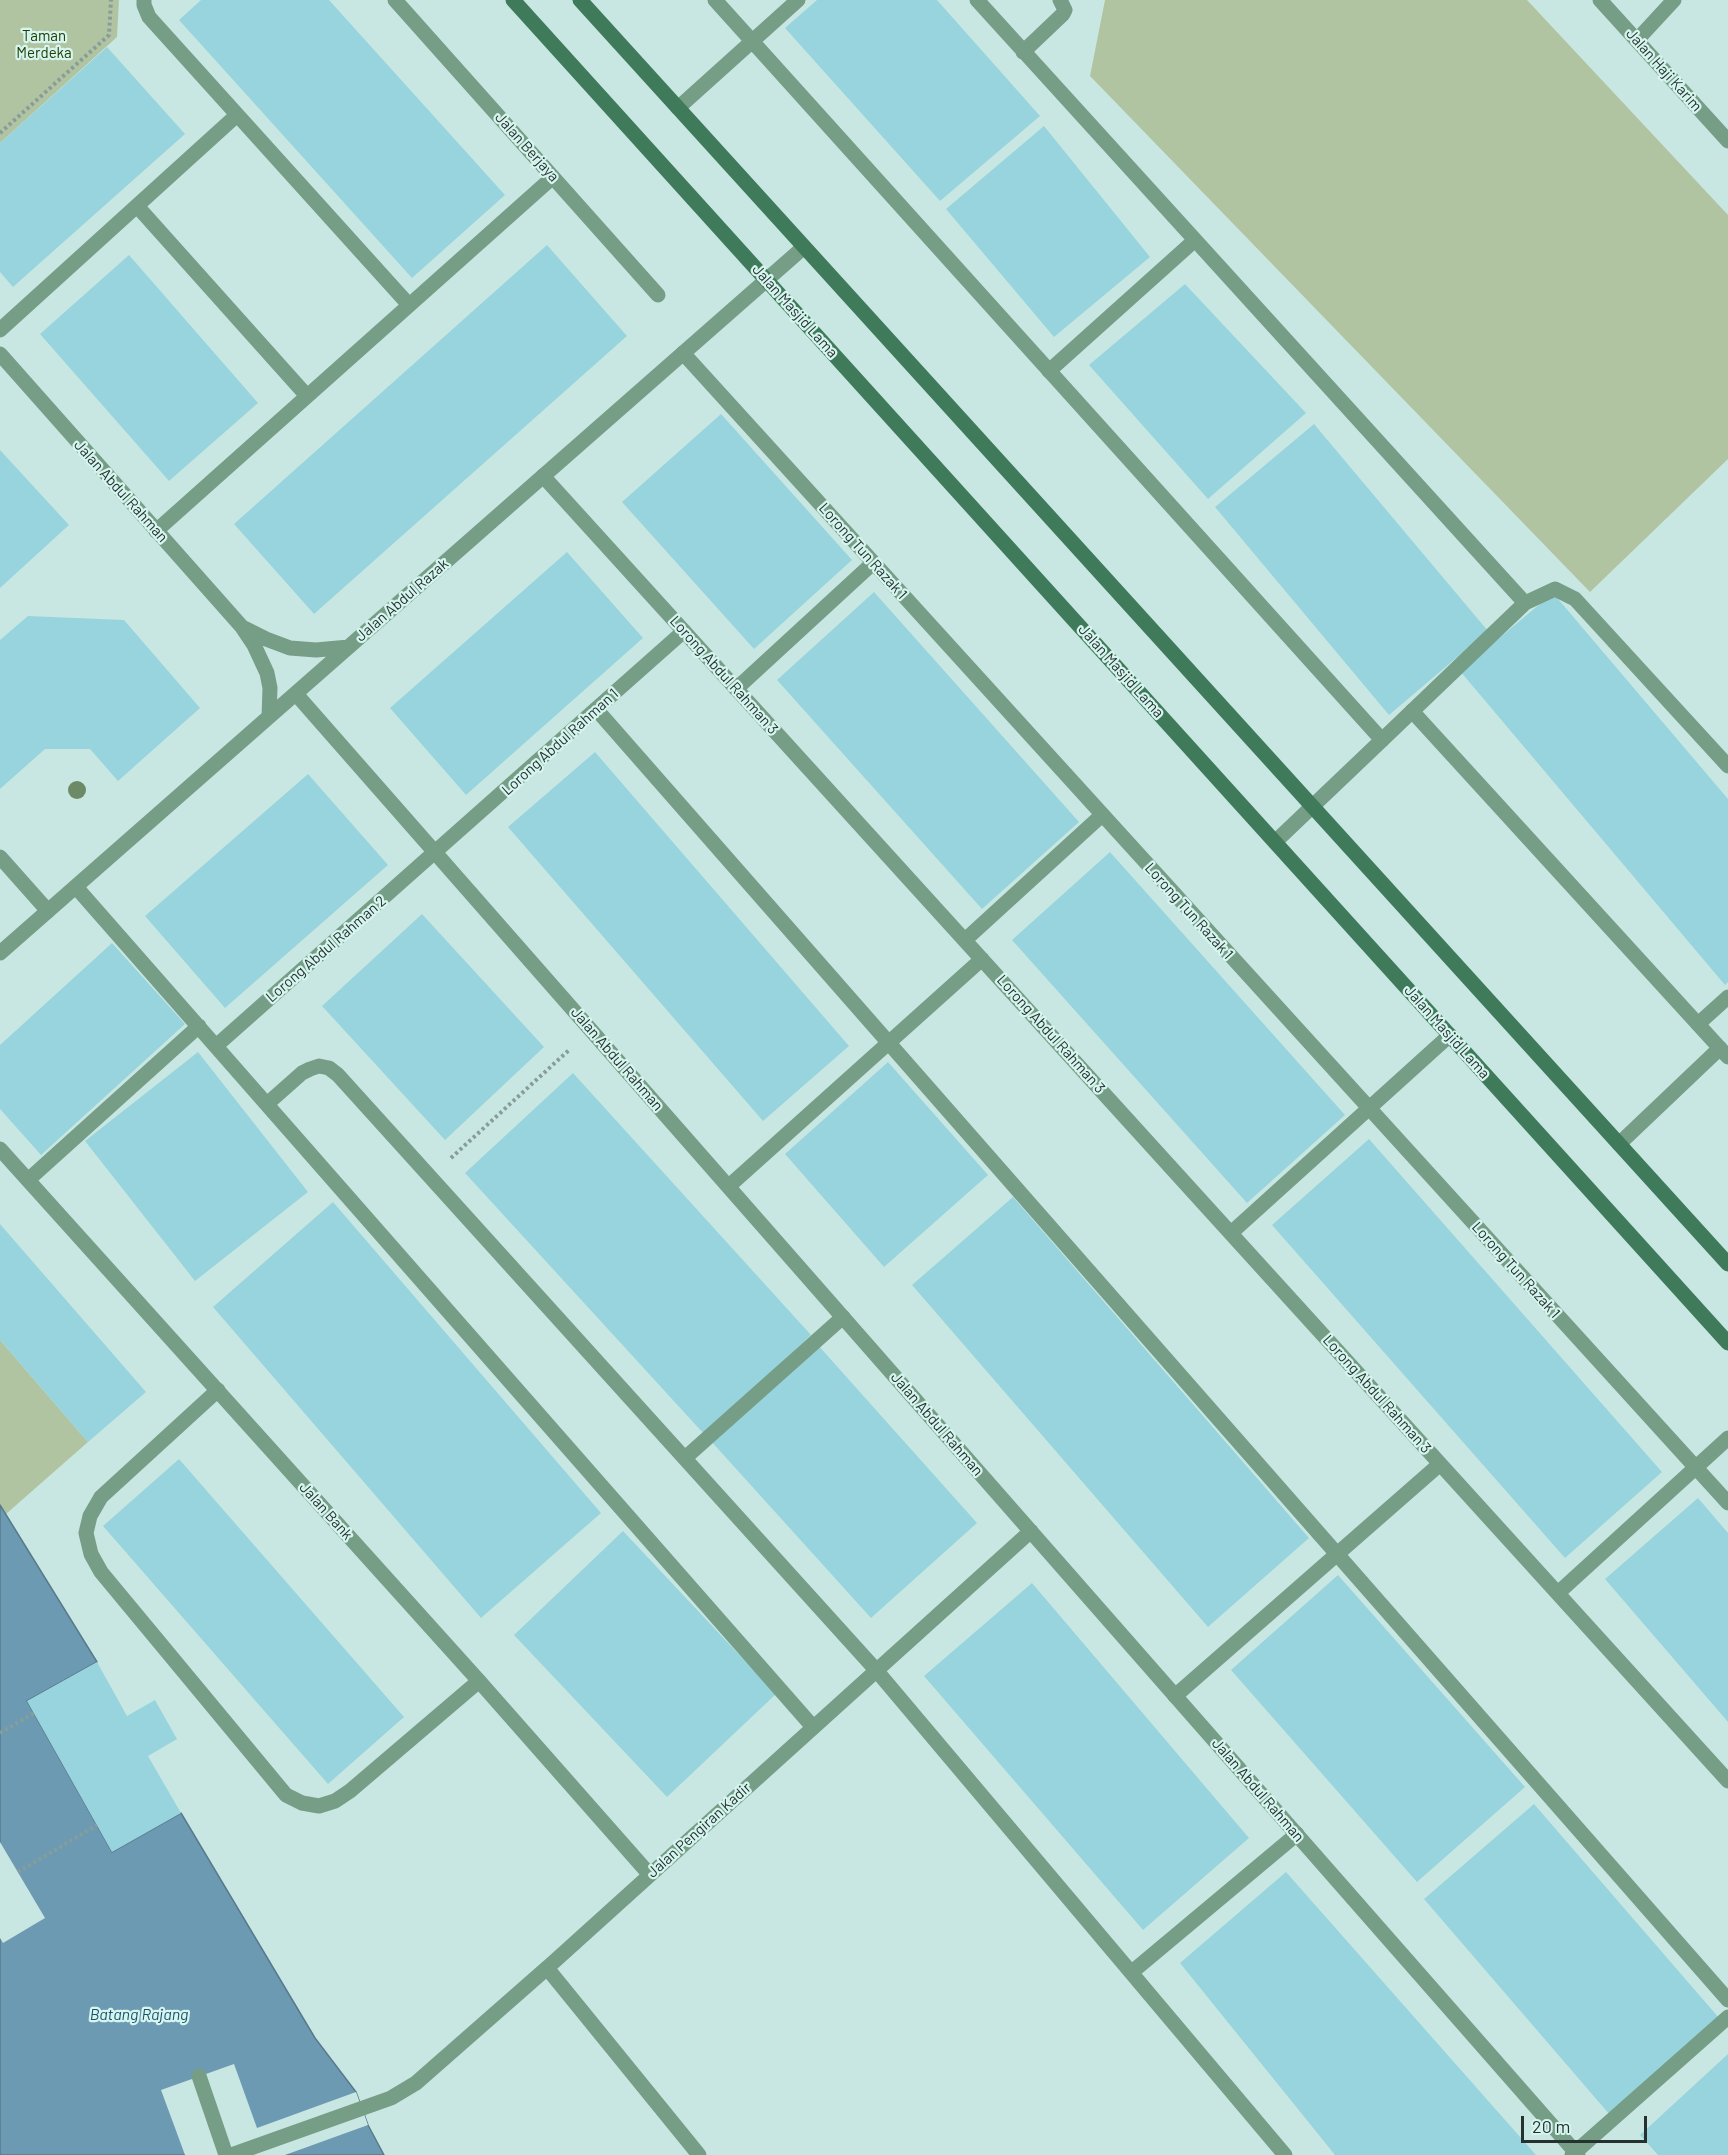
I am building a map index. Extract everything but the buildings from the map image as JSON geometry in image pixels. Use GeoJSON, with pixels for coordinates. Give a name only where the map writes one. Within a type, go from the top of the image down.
{"type":"FeatureCollection","features":[{"type":"Feature","properties":{"kind":"main road","name":"Jalan Masjid Lama"},"geometry":{"type":"LineString","coordinates":[[513,0],[1728,1343]]}},
{"type":"Feature","properties":{"kind":"main road"},"geometry":{"type":"LineString","coordinates":[[580,0],[1728,1264]]}},
{"type":"Feature","properties":{"kind":"street"},"geometry":{"type":"LineString","coordinates":[[144,0],[149,17],[410,305]]}},
{"type":"Feature","properties":{"kind":"street","name":"Jalan Berjaya"},"geometry":{"type":"LineString","coordinates":[[395,0],[658,295]]}},
{"type":"Feature","properties":{"kind":"street"},"geometry":{"type":"LineString","coordinates":[[715,0],[1382,740]]}},
{"type":"Feature","properties":{"kind":"street"},"geometry":{"type":"LineString","coordinates":[[678,108],[798,0]]}},
{"type":"Feature","properties":{"kind":"street"},"geometry":{"type":"LineString","coordinates":[[977,0],[1525,603]]}},
{"type":"Feature","properties":{"kind":"street"},"geometry":{"type":"LineString","coordinates":[[1023,52],[1063,14],[1065,10],[1060,0]]}},
{"type":"Feature","properties":{"kind":"street","name":"Jalan Haji Karim"},"geometry":{"type":"LineString","coordinates":[[1600,0],[1728,141]]}},
{"type":"Feature","properties":{"kind":"street"},"geometry":{"type":"LineString","coordinates":[[1637,40],[1674,0]]}},
{"type":"Feature","properties":{"kind":"street"},"geometry":{"type":"LineString","coordinates":[[0,330],[237,115]]}},
{"type":"Feature","properties":{"kind":"street"},"geometry":{"type":"LineString","coordinates":[[156,531],[554,177]]}},
{"type":"Feature","properties":{"kind":"street"},"geometry":{"type":"LineString","coordinates":[[137,206],[307,396]]}},
{"type":"Feature","properties":{"kind":"street"},"geometry":{"type":"LineString","coordinates":[[1049,371],[1195,240]]}},
{"type":"Feature","properties":{"kind":"street","name":"Jalan Abdul Razak"},"geometry":{"type":"LineString","coordinates":[[0,953],[804,247]]}},
{"type":"Feature","properties":{"kind":"street","name":"Lorong Tun Razak 1"},"geometry":{"type":"LineString","coordinates":[[683,353],[1728,1503]]}},
{"type":"Feature","properties":{"kind":"street","name":"Jalan Abdul Rahman"},"geometry":{"type":"LineString","coordinates":[[0,354],[242,627],[254,645],[267,673],[270,688],[269,717]]}},
{"type":"Feature","properties":{"kind":"street","name":"Lorong Abdul Rahman 3"},"geometry":{"type":"LineString","coordinates":[[543,476],[1728,1781]]}},
{"type":"Feature","properties":{"kind":"street"},"geometry":{"type":"LineString","coordinates":[[736,689],[873,563]]}},
{"type":"Feature","properties":{"kind":"street"},"geometry":{"type":"LineString","coordinates":[[1275,842],[1525,603],[1555,589],[1575,599],[1728,766]]}},
{"type":"Feature","properties":{"kind":"street","name":"Jalan Abdul Rahman"},"geometry":{"type":"LineString","coordinates":[[242,627],[290,648],[316,650],[349,647]]}},
{"type":"Feature","properties":{"kind":"street","name":"Lorong Abdul Rahman 1"},"geometry":{"type":"LineString","coordinates":[[436,852],[684,632]]}},
{"type":"Feature","properties":{"kind":"street","name":"Jalan Abdul Rahman"},"geometry":{"type":"LineString","coordinates":[[296,694],[1575,2154]]}},
{"type":"Feature","properties":{"kind":"street"},"geometry":{"type":"LineString","coordinates":[[596,709],[1728,2000]]}},
{"type":"Feature","properties":{"kind":"street"},"geometry":{"type":"LineString","coordinates":[[1412,711],[1724,1053],[1618,1144]]}},
{"type":"Feature","properties":{"kind":"street"},"geometry":{"type":"LineString","coordinates":[[965,940],[1102,815]]}},
{"type":"Feature","properties":{"kind":"street","name":"Lorong Abdul Rahman 2"},"geometry":{"type":"LineString","coordinates":[[216,1046],[436,852]]}},
{"type":"Feature","properties":{"kind":"street"},"geometry":{"type":"LineString","coordinates":[[0,857],[48,911]]}},
{"type":"Feature","properties":{"kind":"street"},"geometry":{"type":"LineString","coordinates":[[76,887],[813,1727]]}},
{"type":"Feature","properties":{"kind":"street"},"geometry":{"type":"LineString","coordinates":[[729,1186],[982,959]]}},
{"type":"Feature","properties":{"kind":"street"},"geometry":{"type":"LineString","coordinates":[[1698,1024],[1728,997]]}},
{"type":"Feature","properties":{"kind":"street"},"geometry":{"type":"LineString","coordinates":[[28,1180],[199,1026]]}},
{"type":"Feature","properties":{"kind":"street"},"geometry":{"type":"LineString","coordinates":[[1231,1233],[1450,1035]]}},
{"type":"Feature","properties":{"kind":"street"},"geometry":{"type":"LineString","coordinates":[[267,1104],[302,1073],[320,1066],[329,1068],[338,1075],[876,1670],[1285,2155]]}},
{"type":"Feature","properties":{"kind":"street","name":"Jalan Bank"},"geometry":{"type":"LineString","coordinates":[[0,1149],[479,1681],[650,1875]]}},
{"type":"Feature","properties":{"kind":"street"},"geometry":{"type":"LineString","coordinates":[[685,1458],[843,1317]]}},
{"type":"Feature","properties":{"kind":"street"},"geometry":{"type":"LineString","coordinates":[[218,1390],[101,1497],[90,1516],[86,1533],[91,1554],[101,1572],[286,1795],[302,1803],[319,1806],[335,1801],[350,1791],[479,1681]]}},
{"type":"Feature","properties":{"kind":"street"},"geometry":{"type":"LineString","coordinates":[[1558,1593],[1728,1438]]}},
{"type":"Feature","properties":{"kind":"street"},"geometry":{"type":"LineString","coordinates":[[1175,1696],[1440,1464]]}},
{"type":"Feature","properties":{"kind":"street","name":"Jalan Pengiran Kadir"},"geometry":{"type":"LineString","coordinates":[[231,2155],[391,2098],[417,2083],[1031,1531]]}},
{"type":"Feature","properties":{"kind":"street"},"geometry":{"type":"LineString","coordinates":[[1132,1972],[1297,1834]]}},
{"type":"Feature","properties":{"kind":"street"},"geometry":{"type":"LineString","coordinates":[[547,1968],[699,2155]]}},
{"type":"Feature","properties":{"kind":"street"},"geometry":{"type":"LineString","coordinates":[[1575,2154],[1728,2017]]}},
{"type":"Feature","properties":{"kind":"street"},"geometry":{"type":"LineString","coordinates":[[199,2076],[226,2155]]}},
{"type":"Feature","properties":{"kind":"path"},"geometry":{"type":"LineString","coordinates":[[0,134],[109,35],[111,0]]}},
{"type":"Feature","properties":{"kind":"path"},"geometry":{"type":"LineString","coordinates":[[431,1177],[591,1030]]}},
{"type":"Feature","properties":{"kind":"path"},"geometry":{"type":"LineString","coordinates":[[0,1733],[34,1713]]}},
{"type":"Feature","properties":{"kind":"path"},"geometry":{"type":"LineString","coordinates":[[18,1872],[97,1825]]}},
{"type":"Feature","properties":{"kind":"green space","name":"Taman Merdeka"},"geometry":{"type":"Polygon","coordinates":[[[0,0],[119,0],[117,37],[0,143],[0,0]]]}},
{"type":"Feature","properties":{"kind":"green space"},"geometry":{"type":"Polygon","coordinates":[[[1105,0],[1527,0],[1728,215],[1728,459],[1590,592],[1090,76],[1105,0]]]}},
{"type":"Feature","properties":{"kind":"green space"},"geometry":{"type":"Polygon","coordinates":[[[0,1340],[88,1442],[6,1514],[0,1505],[0,1340]]]}},
{"type":"Feature","properties":{"kind":"water","name":"Batang Rajang"},"geometry":{"type":"Polygon","coordinates":[[[0,1505],[97,1662],[27,1701],[112,1852],[181,1813],[315,2038],[356,2092],[368,2125],[384,2155],[0,2155],[0,1505]]]}},
{"type":"Feature","properties":{"kind":"pier"},"geometry":{"type":"Polygon","coordinates":[[[0,1842],[45,1918],[3,1943],[0,1938],[0,1842]]]}},
{"type":"Feature","properties":{"kind":"pier"},"geometry":{"type":"Polygon","coordinates":[[[234,2064],[257,2128],[356,2092],[368,2125],[285,2155],[185,2155],[161,2090],[234,2064]]]}}]}
